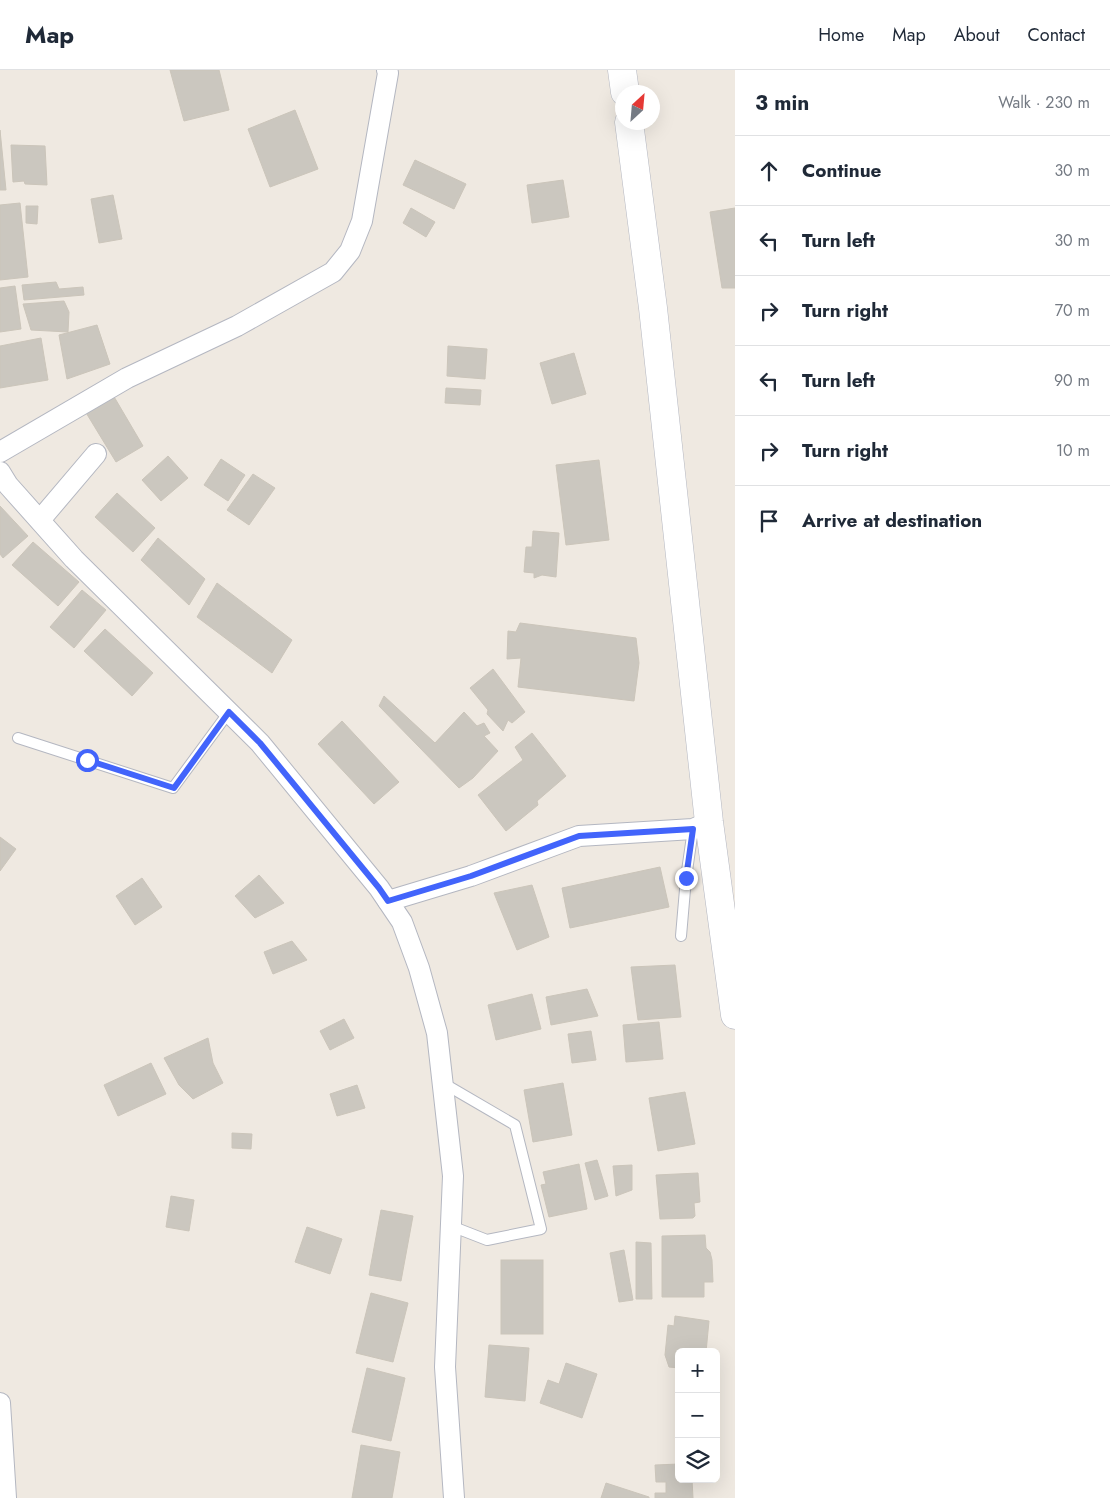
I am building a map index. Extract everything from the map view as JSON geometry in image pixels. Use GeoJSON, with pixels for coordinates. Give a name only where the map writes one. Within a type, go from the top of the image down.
{"type":"FeatureCollection","features":[{"type":"Feature","properties":{"kind":"street"},"geometry":{"type":"LineString","coordinates":[[622,70],[624,85]]}},
{"type":"Feature","properties":{"kind":"street"},"geometry":{"type":"LineString","coordinates":[[0,452],[127,378],[236,326],[333,272],[350,251],[362,221],[388,71]]}},
{"type":"Feature","properties":{"kind":"street"},"geometry":{"type":"LineString","coordinates":[[630,130],[653,308],[701,825],[735,1015]]}},
{"type":"Feature","properties":{"kind":"street"},"geometry":{"type":"LineString","coordinates":[[40,520],[96,454]]}},
{"type":"Feature","properties":{"kind":"street"},"geometry":{"type":"LineString","coordinates":[[0,472],[8,485],[74,559],[260,743],[379,888],[402,922],[420,968],[437,1033],[453,1176],[445,1367],[454,1498]]}},
{"type":"Feature","properties":{"kind":"street"},"geometry":{"type":"LineString","coordinates":[[388,901],[471,876],[579,836],[701,825]]}},
{"type":"Feature","properties":{"kind":"street"},"geometry":{"type":"LineString","coordinates":[[0,1403],[6,1498]]}},
{"type":"Feature","properties":{"kind":"lane"},"geometry":{"type":"LineString","coordinates":[[18,738],[174,788],[229,712]]}},
{"type":"Feature","properties":{"kind":"lane"},"geometry":{"type":"LineString","coordinates":[[681,936],[686,878],[701,825]]}},
{"type":"Feature","properties":{"kind":"lane"},"geometry":{"type":"LineString","coordinates":[[443,1082],[515,1125],[540,1229],[487,1240],[451,1226]]}},
{"type":"Feature","properties":{"kind":"building"},"geometry":{"type":"Polygon","coordinates":[[[170,70],[219,70],[229,110],[184,121],[170,70]]]}},
{"type":"Feature","properties":{"kind":"building"},"geometry":{"type":"Polygon","coordinates":[[[295,110],[318,169],[270,187],[248,129],[295,110]]]}},
{"type":"Feature","properties":{"kind":"building"},"geometry":{"type":"Polygon","coordinates":[[[0,130],[6,190],[0,190],[0,130]]]}},
{"type":"Feature","properties":{"kind":"building"},"geometry":{"type":"Polygon","coordinates":[[[11,145],[45,146],[47,185],[25,184],[24,181],[13,182],[11,145]]]}},
{"type":"Feature","properties":{"kind":"building"},"geometry":{"type":"Polygon","coordinates":[[[415,160],[466,184],[454,209],[403,185],[415,160]]]}},
{"type":"Feature","properties":{"kind":"building"},"geometry":{"type":"Polygon","coordinates":[[[563,180],[569,217],[532,223],[527,185],[563,180]]]}},
{"type":"Feature","properties":{"kind":"building"},"geometry":{"type":"Polygon","coordinates":[[[113,195],[122,239],[99,243],[91,199],[113,195]]]}},
{"type":"Feature","properties":{"kind":"building"},"geometry":{"type":"Polygon","coordinates":[[[20,203],[28,277],[0,280],[0,205],[20,203]]]}},
{"type":"Feature","properties":{"kind":"building"},"geometry":{"type":"Polygon","coordinates":[[[26,206],[38,206],[37,224],[26,223],[26,206]]]}},
{"type":"Feature","properties":{"kind":"building"},"geometry":{"type":"Polygon","coordinates":[[[411,208],[435,222],[426,237],[403,223],[411,208]]]}},
{"type":"Feature","properties":{"kind":"building"},"geometry":{"type":"Polygon","coordinates":[[[735,208],[735,288],[722,288],[710,212],[735,208]]]}},
{"type":"Feature","properties":{"kind":"building"},"geometry":{"type":"Polygon","coordinates":[[[56,282],[59,289],[83,287],[84,295],[24,300],[22,285],[56,282]]]}},
{"type":"Feature","properties":{"kind":"building"},"geometry":{"type":"Polygon","coordinates":[[[15,286],[21,329],[0,332],[0,288],[15,286]]]}},
{"type":"Feature","properties":{"kind":"building"},"geometry":{"type":"Polygon","coordinates":[[[64,301],[69,312],[68,332],[31,330],[23,304],[64,301]]]}},
{"type":"Feature","properties":{"kind":"building"},"geometry":{"type":"Polygon","coordinates":[[[97,325],[110,364],[67,379],[59,335],[97,325]]]}},
{"type":"Feature","properties":{"kind":"building"},"geometry":{"type":"Polygon","coordinates":[[[41,338],[48,380],[0,388],[0,346],[41,338]]]}},
{"type":"Feature","properties":{"kind":"building"},"geometry":{"type":"Polygon","coordinates":[[[448,346],[487,349],[485,379],[447,376],[448,346]]]}},
{"type":"Feature","properties":{"kind":"building"},"geometry":{"type":"Polygon","coordinates":[[[574,353],[586,394],[552,404],[540,363],[574,353]]]}},
{"type":"Feature","properties":{"kind":"building"},"geometry":{"type":"Polygon","coordinates":[[[446,388],[481,390],[480,405],[445,403],[446,388]]]}},
{"type":"Feature","properties":{"kind":"building"},"geometry":{"type":"Polygon","coordinates":[[[113,395],[143,446],[116,462],[85,411],[113,395]]]}},
{"type":"Feature","properties":{"kind":"building"},"geometry":{"type":"Polygon","coordinates":[[[168,456],[188,478],[161,501],[142,480],[168,456]]]}},
{"type":"Feature","properties":{"kind":"building"},"geometry":{"type":"Polygon","coordinates":[[[221,459],[245,475],[228,501],[204,485],[221,459]]]}},
{"type":"Feature","properties":{"kind":"building"},"geometry":{"type":"Polygon","coordinates":[[[599,460],[609,540],[566,545],[556,465],[599,460]]]}},
{"type":"Feature","properties":{"kind":"building"},"geometry":{"type":"Polygon","coordinates":[[[253,474],[275,488],[249,525],[227,510],[253,474]]]}},
{"type":"Feature","properties":{"kind":"building"},"geometry":{"type":"Polygon","coordinates":[[[117,493],[155,528],[133,552],[95,517],[117,493]]]}},
{"type":"Feature","properties":{"kind":"building"},"geometry":{"type":"Polygon","coordinates":[[[0,506],[28,536],[3,558],[0,554],[0,506]]]}},
{"type":"Feature","properties":{"kind":"building"},"geometry":{"type":"Polygon","coordinates":[[[533,531],[559,533],[556,577],[542,575],[534,578],[534,573],[524,572],[526,547],[532,547],[533,531]]]}},
{"type":"Feature","properties":{"kind":"building"},"geometry":{"type":"Polygon","coordinates":[[[158,538],[205,579],[189,605],[141,560],[158,538]]]}},
{"type":"Feature","properties":{"kind":"building"},"geometry":{"type":"Polygon","coordinates":[[[33,542],[79,582],[58,606],[12,565],[33,542]]]}},
{"type":"Feature","properties":{"kind":"building"},"geometry":{"type":"Polygon","coordinates":[[[217,583],[292,640],[272,673],[197,617],[217,583]]]}},
{"type":"Feature","properties":{"kind":"building"},"geometry":{"type":"Polygon","coordinates":[[[82,590],[106,610],[74,648],[50,627],[82,590]]]}},
{"type":"Feature","properties":{"kind":"building"},"geometry":{"type":"Polygon","coordinates":[[[520,623],[636,638],[639,663],[634,701],[518,687],[521,658],[507,659],[508,631],[516,632],[520,623]]]}},
{"type":"Feature","properties":{"kind":"building"},"geometry":{"type":"Polygon","coordinates":[[[105,629],[153,673],[132,696],[84,651],[105,629]]]}},
{"type":"Feature","properties":{"kind":"building"},"geometry":{"type":"Polygon","coordinates":[[[493,669],[525,712],[512,723],[508,720],[503,731],[487,714],[488,710],[470,688],[493,669]]]}},
{"type":"Feature","properties":{"kind":"building"},"geometry":{"type":"Polygon","coordinates":[[[384,696],[435,743],[464,712],[477,726],[484,723],[490,733],[484,736],[498,751],[473,778],[459,788],[379,706],[384,696]]]}},
{"type":"Feature","properties":{"kind":"building"},"geometry":{"type":"Polygon","coordinates":[[[342,721],[399,782],[374,804],[318,744],[342,721]]]}},
{"type":"Feature","properties":{"kind":"building"},"geometry":{"type":"Polygon","coordinates":[[[532,733],[566,776],[537,801],[538,805],[506,831],[478,795],[523,760],[515,747],[532,733]]]}},
{"type":"Feature","properties":{"kind":"building"},"geometry":{"type":"Polygon","coordinates":[[[0,837],[16,849],[0,871],[0,837]]]}},
{"type":"Feature","properties":{"kind":"building"},"geometry":{"type":"Polygon","coordinates":[[[660,867],[669,907],[570,928],[562,888],[660,867]]]}},
{"type":"Feature","properties":{"kind":"building"},"geometry":{"type":"Polygon","coordinates":[[[259,875],[284,903],[255,918],[235,896],[259,875]]]}},
{"type":"Feature","properties":{"kind":"building"},"geometry":{"type":"Polygon","coordinates":[[[142,878],[162,907],[135,925],[116,896],[142,878]]]}},
{"type":"Feature","properties":{"kind":"building"},"geometry":{"type":"Polygon","coordinates":[[[532,885],[549,937],[517,950],[494,893],[532,885]]]}},
{"type":"Feature","properties":{"kind":"building"},"geometry":{"type":"Polygon","coordinates":[[[292,941],[307,960],[273,974],[264,952],[292,941]]]}},
{"type":"Feature","properties":{"kind":"building"},"geometry":{"type":"Polygon","coordinates":[[[675,965],[681,1017],[638,1020],[631,967],[675,965]]]}},
{"type":"Feature","properties":{"kind":"building"},"geometry":{"type":"Polygon","coordinates":[[[587,989],[598,1016],[551,1025],[546,997],[587,989]]]}},
{"type":"Feature","properties":{"kind":"building"},"geometry":{"type":"Polygon","coordinates":[[[532,994],[541,1029],[496,1040],[488,1005],[532,994]]]}},
{"type":"Feature","properties":{"kind":"building"},"geometry":{"type":"Polygon","coordinates":[[[344,1019],[354,1038],[330,1050],[320,1031],[344,1019]]]}},
{"type":"Feature","properties":{"kind":"building"},"geometry":{"type":"Polygon","coordinates":[[[659,1022],[663,1059],[626,1062],[623,1025],[659,1022]]]}},
{"type":"Feature","properties":{"kind":"building"},"geometry":{"type":"Polygon","coordinates":[[[591,1031],[596,1060],[572,1063],[568,1034],[591,1031]]]}},
{"type":"Feature","properties":{"kind":"building"},"geometry":{"type":"Polygon","coordinates":[[[208,1038],[213,1063],[223,1083],[193,1099],[179,1085],[164,1058],[208,1038]]]}},
{"type":"Feature","properties":{"kind":"building"},"geometry":{"type":"Polygon","coordinates":[[[151,1063],[166,1094],[118,1116],[104,1085],[151,1063]]]}},
{"type":"Feature","properties":{"kind":"building"},"geometry":{"type":"Polygon","coordinates":[[[563,1083],[572,1135],[533,1142],[524,1090],[563,1083]]]}},
{"type":"Feature","properties":{"kind":"building"},"geometry":{"type":"Polygon","coordinates":[[[357,1085],[365,1108],[337,1116],[330,1094],[357,1085]]]}},
{"type":"Feature","properties":{"kind":"building"},"geometry":{"type":"Polygon","coordinates":[[[685,1092],[695,1144],[658,1151],[649,1098],[685,1092]]]}},
{"type":"Feature","properties":{"kind":"building"},"geometry":{"type":"Polygon","coordinates":[[[232,1133],[252,1134],[251,1149],[232,1148],[232,1133]]]}},
{"type":"Feature","properties":{"kind":"building"},"geometry":{"type":"Polygon","coordinates":[[[597,1160],[608,1196],[595,1200],[585,1163],[597,1160]]]}},
{"type":"Feature","properties":{"kind":"building"},"geometry":{"type":"Polygon","coordinates":[[[579,1164],[587,1209],[549,1217],[541,1185],[546,1184],[543,1172],[579,1164]]]}},
{"type":"Feature","properties":{"kind":"building"},"geometry":{"type":"Polygon","coordinates":[[[632,1165],[632,1190],[616,1196],[613,1166],[632,1165]]]}},
{"type":"Feature","properties":{"kind":"building"},"geometry":{"type":"Polygon","coordinates":[[[698,1173],[700,1202],[694,1203],[695,1216],[693,1218],[660,1219],[656,1175],[698,1173]]]}},
{"type":"Feature","properties":{"kind":"building"},"geometry":{"type":"Polygon","coordinates":[[[171,1196],[194,1200],[189,1231],[166,1227],[171,1196]]]}},
{"type":"Feature","properties":{"kind":"building"},"geometry":{"type":"Polygon","coordinates":[[[381,1210],[413,1216],[401,1281],[369,1275],[381,1210]]]}},
{"type":"Feature","properties":{"kind":"building"},"geometry":{"type":"Polygon","coordinates":[[[307,1227],[342,1239],[330,1274],[295,1262],[307,1227]]]}},
{"type":"Feature","properties":{"kind":"building"},"geometry":{"type":"Polygon","coordinates":[[[705,1235],[706,1248],[710,1252],[712,1260],[713,1282],[704,1282],[704,1297],[662,1297],[662,1236],[705,1235]]]}},
{"type":"Feature","properties":{"kind":"building"},"geometry":{"type":"Polygon","coordinates":[[[636,1242],[651,1243],[652,1299],[636,1299],[636,1242]]]}},
{"type":"Feature","properties":{"kind":"building"},"geometry":{"type":"Polygon","coordinates":[[[624,1250],[633,1300],[619,1302],[610,1253],[624,1250]]]}},
{"type":"Feature","properties":{"kind":"building"},"geometry":{"type":"Polygon","coordinates":[[[501,1260],[543,1260],[543,1334],[501,1334],[501,1260]]]}},
{"type":"Feature","properties":{"kind":"building"},"geometry":{"type":"Polygon","coordinates":[[[371,1293],[408,1303],[393,1362],[356,1353],[371,1293]]]}},
{"type":"Feature","properties":{"kind":"building"},"geometry":{"type":"Polygon","coordinates":[[[675,1316],[709,1321],[706,1348],[675,1348],[675,1368],[669,1367],[665,1355],[668,1325],[674,1326],[675,1316]]]}},
{"type":"Feature","properties":{"kind":"building"},"geometry":{"type":"Polygon","coordinates":[[[489,1345],[529,1348],[525,1401],[485,1397],[489,1345]]]}},
{"type":"Feature","properties":{"kind":"building"},"geometry":{"type":"Polygon","coordinates":[[[566,1363],[597,1374],[582,1418],[540,1403],[548,1380],[559,1384],[566,1363]]]}},
{"type":"Feature","properties":{"kind":"building"},"geometry":{"type":"Polygon","coordinates":[[[367,1368],[405,1378],[391,1441],[352,1432],[367,1368]]]}},
{"type":"Feature","properties":{"kind":"building"},"geometry":{"type":"Polygon","coordinates":[[[361,1445],[400,1452],[392,1498],[352,1498],[361,1445]]]}},
{"type":"Feature","properties":{"kind":"building"},"geometry":{"type":"Polygon","coordinates":[[[675,1464],[675,1483],[692,1483],[693,1498],[655,1498],[655,1493],[666,1493],[666,1482],[656,1482],[655,1465],[675,1464]]]}},
{"type":"Feature","properties":{"kind":"building"},"geometry":{"type":"Polygon","coordinates":[[[606,1483],[649,1497],[649,1498],[601,1498],[606,1483]]]}},
{"type":"Feature","properties":{"kind":"route"},"geometry":{"type":"LineString","coordinates":[[87,760],[174,788],[229,712],[260,743],[388,901],[471,876],[579,836],[693,829],[686,878]]}}]}
